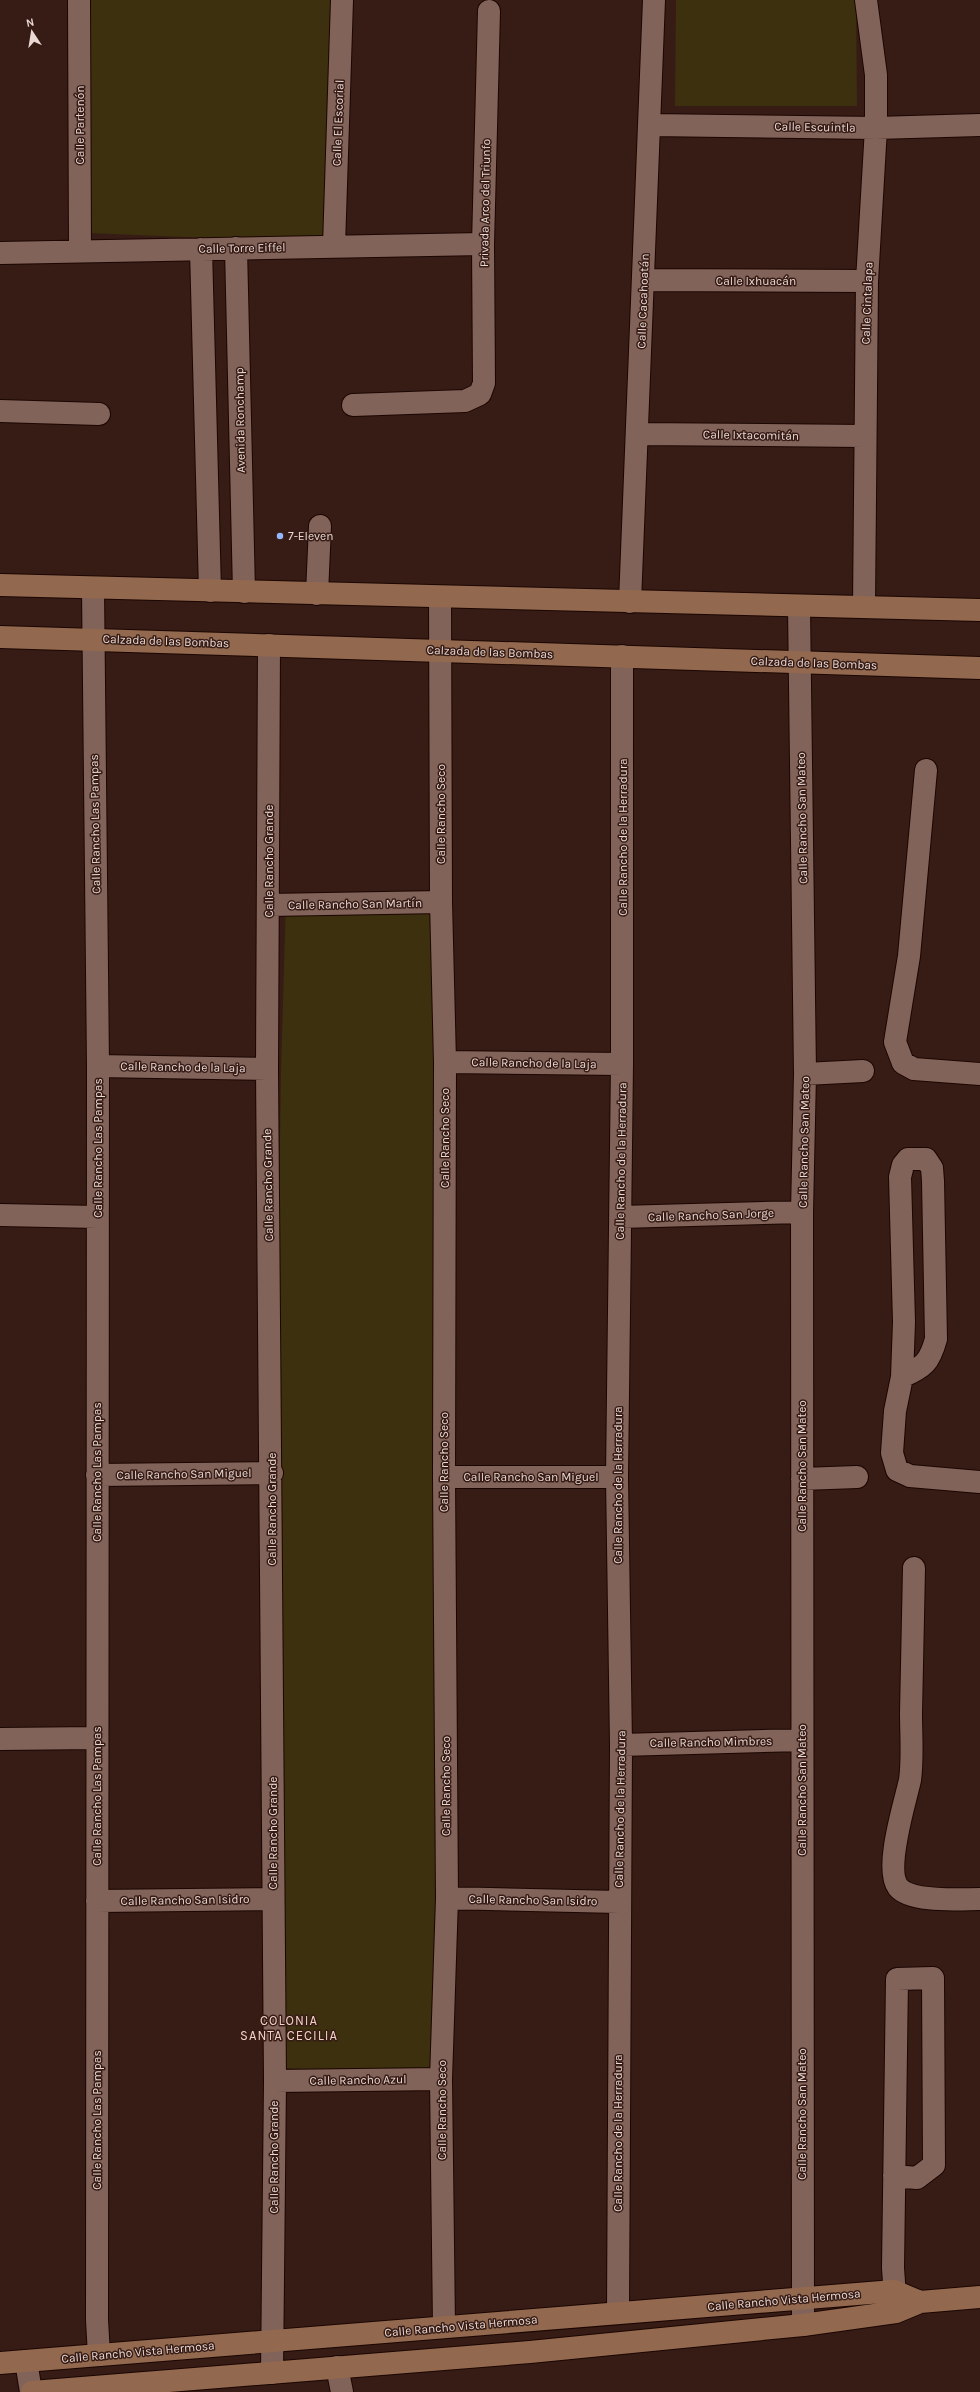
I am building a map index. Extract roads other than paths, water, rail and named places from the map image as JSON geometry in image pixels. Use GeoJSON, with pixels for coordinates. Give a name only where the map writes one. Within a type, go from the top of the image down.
{"type":"FeatureCollection","features":[{"type":"Feature","properties":{"kind":"main road"},"geometry":{"type":"LineString","coordinates":[[0,585],[799,607],[980,610]]}},
{"type":"Feature","properties":{"kind":"main road","name":"Calzada de las Bombas"},"geometry":{"type":"LineString","coordinates":[[0,637],[270,644],[441,651],[980,668]]}},
{"type":"Feature","properties":{"kind":"main road","name":"Calle Rancho Vista Hermosa"},"geometry":{"type":"LineString","coordinates":[[0,2363],[802,2299],[920,2302],[980,2297]]}},
{"type":"Feature","properties":{"kind":"main road","name":"Calle Rancho Vista Hermosa"},"geometry":{"type":"LineString","coordinates":[[31,2392],[530,2352],[803,2326],[895,2302]]}},
{"type":"Feature","properties":{"kind":"main road"},"geometry":{"type":"LineString","coordinates":[[529,2320],[530,2352]]}},
{"type":"Feature","properties":{"kind":"street","name":"Calle Partenón"},"geometry":{"type":"LineString","coordinates":[[79,0],[80,251]]}},
{"type":"Feature","properties":{"kind":"street","name":"Calle El Escorial"},"geometry":{"type":"LineString","coordinates":[[334,246],[342,0]]}},
{"type":"Feature","properties":{"kind":"street","name":"Calle Cacahoatán"},"geometry":{"type":"LineString","coordinates":[[630,602],[638,434],[654,0]]}},
{"type":"Feature","properties":{"kind":"street","name":"Calle Cintalapa"},"geometry":{"type":"LineString","coordinates":[[864,607],[864,436],[867,282],[876,128],[876,75],[866,0]]}},
{"type":"Feature","properties":{"kind":"street","name":"Privada Arco del Triunfo"},"geometry":{"type":"LineString","coordinates":[[353,404],[465,400],[480,394],[484,383],[483,244],[488,11]]}},
{"type":"Feature","properties":{"kind":"street","name":"Calle Escuintla"},"geometry":{"type":"LineString","coordinates":[[650,125],[876,128],[980,125]]}},
{"type":"Feature","properties":{"kind":"street","name":"Calle Torre Eiffel"},"geometry":{"type":"LineString","coordinates":[[0,252],[483,244]]}},
{"type":"Feature","properties":{"kind":"street","name":"Avenida Ronchamp"},"geometry":{"type":"LineString","coordinates":[[236,248],[244,592]]}},
{"type":"Feature","properties":{"kind":"street"},"geometry":{"type":"LineString","coordinates":[[201,249],[210,591]]}},
{"type":"Feature","properties":{"kind":"street","name":"Calle Ixhuacán"},"geometry":{"type":"LineString","coordinates":[[644,280],[867,282]]}},
{"type":"Feature","properties":{"kind":"street"},"geometry":{"type":"LineString","coordinates":[[0,411],[99,414]]}},
{"type":"Feature","properties":{"kind":"street"},"geometry":{"type":"LineString","coordinates":[[205,412],[240,412]]}},
{"type":"Feature","properties":{"kind":"street","name":"Calle Ixtacomitán"},"geometry":{"type":"LineString","coordinates":[[638,434],[864,436]]}},
{"type":"Feature","properties":{"kind":"street"},"geometry":{"type":"LineString","coordinates":[[318,594],[320,526]]}},
{"type":"Feature","properties":{"kind":"street","name":"Calle Rancho Las Pampas"},"geometry":{"type":"LineString","coordinates":[[93,588],[98,1066],[96,1738],[97,2320],[99,2355]]}},
{"type":"Feature","properties":{"kind":"street","name":"Calle Rancho Seco"},"geometry":{"type":"LineString","coordinates":[[440,597],[441,902],[445,1062],[444,1477],[447,1898],[441,2078],[444,2327]]}},
{"type":"Feature","properties":{"kind":"street","name":"Calle Rancho San Mateo"},"geometry":{"type":"LineString","coordinates":[[799,607],[798,663],[806,1074],[802,1212],[803,2326]]}},
{"type":"Feature","properties":{"kind":"street","name":"Calle Rancho Grande"},"geometry":{"type":"LineString","coordinates":[[270,644],[267,1069],[272,1473],[275,2081],[272,2373]]}},
{"type":"Feature","properties":{"kind":"street","name":"Calle Rancho de la Herradura"},"geometry":{"type":"LineString","coordinates":[[618,2313],[621,1745],[617,1477],[622,1064],[622,656]]}},
{"type":"Feature","properties":{"kind":"street"},"geometry":{"type":"LineString","coordinates":[[926,770],[909,956],[895,1042],[902,1063],[914,1068],[980,1074]]}},
{"type":"Feature","properties":{"kind":"street","name":"Calle Rancho San Martín"},"geometry":{"type":"LineString","coordinates":[[269,905],[441,902]]}},
{"type":"Feature","properties":{"kind":"street","name":"Calle Rancho de la Laja"},"geometry":{"type":"LineString","coordinates":[[445,1062],[622,1064]]}},
{"type":"Feature","properties":{"kind":"street","name":"Calle Rancho de la Laja"},"geometry":{"type":"LineString","coordinates":[[98,1066],[267,1069]]}},
{"type":"Feature","properties":{"kind":"street"},"geometry":{"type":"LineString","coordinates":[[806,1074],[863,1071]]}},
{"type":"Feature","properties":{"kind":"street"},"geometry":{"type":"LineString","coordinates":[[902,1377],[926,1364],[932,1356],[936,1339],[933,1181],[932,1168],[926,1159],[908,1160],[903,1165],[900,1177],[904,1322],[902,1377],[895,1411],[892,1453],[897,1470],[910,1476],[980,1482]]}},
{"type":"Feature","properties":{"kind":"street","name":"Calle Rancho San Jorge"},"geometry":{"type":"LineString","coordinates":[[620,1217],[802,1212]]}},
{"type":"Feature","properties":{"kind":"street"},"geometry":{"type":"LineString","coordinates":[[0,1215],[97,1217]]}},
{"type":"Feature","properties":{"kind":"street","name":"Calle Rancho San Miguel"},"geometry":{"type":"LineString","coordinates":[[97,1475],[272,1473]]}},
{"type":"Feature","properties":{"kind":"street","name":"Calle Rancho San Miguel"},"geometry":{"type":"LineString","coordinates":[[444,1477],[617,1477]]}},
{"type":"Feature","properties":{"kind":"street"},"geometry":{"type":"LineString","coordinates":[[802,1479],[857,1477]]}},
{"type":"Feature","properties":{"kind":"street"},"geometry":{"type":"LineString","coordinates":[[914,1568],[910,1778],[899,1822],[893,1868],[898,1886],[905,1894],[917,1897],[980,1899]]}},
{"type":"Feature","properties":{"kind":"street"},"geometry":{"type":"LineString","coordinates":[[0,1739],[96,1738]]}},
{"type":"Feature","properties":{"kind":"street","name":"Calle Rancho Mimbres"},"geometry":{"type":"LineString","coordinates":[[621,1745],[802,1740]]}},
{"type":"Feature","properties":{"kind":"street","name":"Calle Rancho San Isidro"},"geometry":{"type":"LineString","coordinates":[[447,1898],[619,1902]]}},
{"type":"Feature","properties":{"kind":"street","name":"Calle Rancho San Isidro"},"geometry":{"type":"LineString","coordinates":[[97,1901],[273,1899]]}},
{"type":"Feature","properties":{"kind":"street"},"geometry":{"type":"LineString","coordinates":[[894,2176],[916,2178],[934,2165],[933,1978],[897,1979],[894,2176],[895,2302]]}},
{"type":"Feature","properties":{"kind":"street","name":"Calle Rancho Azul"},"geometry":{"type":"LineString","coordinates":[[275,2081],[441,2078]]}},
{"type":"Feature","properties":{"kind":"street"},"geometry":{"type":"LineString","coordinates":[[26,2361],[31,2392]]}},
{"type":"Feature","properties":{"kind":"street"},"geometry":{"type":"LineString","coordinates":[[337,2367],[342,2392]]}},
{"type":"Feature","properties":{"kind":"place","name":"7-Eleven"},"geometry":{"type":"Point","coordinates":[280,536]}},
{"type":"Feature","properties":{"kind":"district","name":"COLONIA SANTA CECILIA"},"geometry":{"type":"Point","coordinates":[289,2028]}}]}
